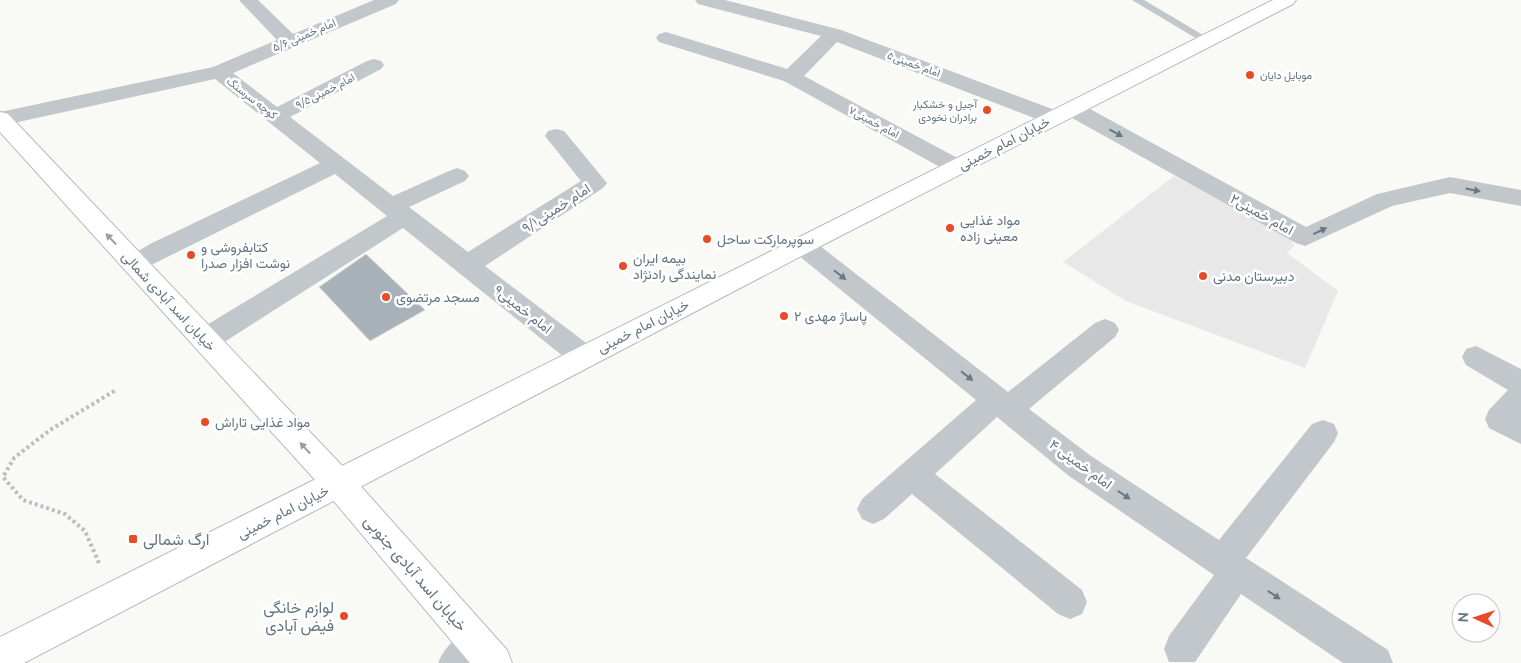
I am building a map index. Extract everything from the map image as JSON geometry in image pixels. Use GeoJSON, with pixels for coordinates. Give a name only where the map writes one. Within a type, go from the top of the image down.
{"type":"FeatureCollection","features":[{"type":"Feature","properties":{"kind":"main road","name":"خیابان امام خمینی"},"geometry":{"type":"LineString","coordinates":[[0,656],[802,245],[1287,0]]}},
{"type":"Feature","properties":{"kind":"main road","name":"خیابان اسد آبادی شمالی"},"geometry":{"type":"LineString","coordinates":[[0,119],[338,483]]}},
{"type":"Feature","properties":{"kind":"main road","name":"خیابان اسد آبادی جنوبی"},"geometry":{"type":"LineString","coordinates":[[338,483],[476,657]]}},
{"type":"Feature","properties":{"kind":"street"},"geometry":{"type":"LineString","coordinates":[[248,0],[288,41]]}},
{"type":"Feature","properties":{"kind":"street","name":"امام خمینی ۵/۶"},"geometry":{"type":"LineString","coordinates":[[219,72],[288,41],[390,0]]}},
{"type":"Feature","properties":{"kind":"street","name":"امام خمینی۵"},"geometry":{"type":"LineString","coordinates":[[704,0],[778,11],[834,34],[1064,114]]}},
{"type":"Feature","properties":{"kind":"street"},"geometry":{"type":"LineString","coordinates":[[791,77],[834,34]]}},
{"type":"Feature","properties":{"kind":"street","name":"امام خمینی۷"},"geometry":{"type":"LineString","coordinates":[[666,38],[791,77],[957,167]]}},
{"type":"Feature","properties":{"kind":"street","name":"امام خمینی۹/۵"},"geometry":{"type":"LineString","coordinates":[[275,116],[374,65]]}},
{"type":"Feature","properties":{"kind":"street","name":"کوچه سرسنگ"},"geometry":{"type":"LineString","coordinates":[[0,119],[219,72],[403,216]]}},
{"type":"Feature","properties":{"kind":"street","name":"امام خمینی۲"},"geometry":{"type":"LineString","coordinates":[[1064,114],[1305,238],[1385,200],[1450,185],[1521,198]]}},
{"type":"Feature","properties":{"kind":"street","name":"امام خمینی۹/۱"},"geometry":{"type":"LineString","coordinates":[[467,265],[595,183],[556,136]]}},
{"type":"Feature","properties":{"kind":"street"},"geometry":{"type":"LineString","coordinates":[[135,264],[161,249],[337,164]]}},
{"type":"Feature","properties":{"kind":"street"},"geometry":{"type":"LineString","coordinates":[[205,340],[403,216],[457,176]]}},
{"type":"Feature","properties":{"kind":"street","name":"امام خمینی۹"},"geometry":{"type":"LineString","coordinates":[[403,216],[584,357]]}},
{"type":"Feature","properties":{"kind":"street","name":"امام خمینی ۴"},"geometry":{"type":"LineString","coordinates":[[802,245],[1080,466],[1375,663]]}},
{"type":"Feature","properties":{"kind":"street"},"geometry":{"type":"LineString","coordinates":[[873,509],[912,475],[1003,404],[1105,330]]}},
{"type":"Feature","properties":{"kind":"street"},"geometry":{"type":"LineString","coordinates":[[1476,357],[1521,383]]}},
{"type":"Feature","properties":{"kind":"street"},"geometry":{"type":"LineString","coordinates":[[1521,396],[1500,420],[1521,431]]}},
{"type":"Feature","properties":{"kind":"street"},"geometry":{"type":"LineString","coordinates":[[1182,649],[1230,566],[1323,433]]}},
{"type":"Feature","properties":{"kind":"street"},"geometry":{"type":"LineString","coordinates":[[912,475],[1070,602]]}},
{"type":"Feature","properties":{"kind":"lane"},"geometry":{"type":"LineString","coordinates":[[1137,0],[1208,41]]}},
{"type":"Feature","properties":{"kind":"path"},"geometry":{"type":"LineString","coordinates":[[99,563],[85,531],[65,514],[23,500],[3,477],[14,458],[50,430],[116,390]]}},
{"type":"Feature","properties":{"kind":"shaded area","name":"دبیرستان مدنی"},"geometry":{"type":"Polygon","coordinates":[[[1174,176],[1289,234],[1294,246],[1287,253],[1338,291],[1305,368],[1126,301],[1063,262],[1174,176]]]}},
{"type":"Feature","properties":{"kind":"building","name":"مسجد مرتضوی"},"geometry":{"type":"Polygon","coordinates":[[[366,254],[425,310],[370,341],[319,287],[366,254]]]}},
{"type":"Feature","properties":{"kind":"place","name":"موبایل دایان"},"geometry":{"type":"Point","coordinates":[1250,75]}},
{"type":"Feature","properties":{"kind":"place","name":"آجیل و خشکبار برادران نخودی"},"geometry":{"type":"Point","coordinates":[987,110]}},
{"type":"Feature","properties":{"kind":"place","name":"مواد غذایی معینی زاده"},"geometry":{"type":"Point","coordinates":[950,228]}},
{"type":"Feature","properties":{"kind":"place","name":"سوپرمارکت ساحل"},"geometry":{"type":"Point","coordinates":[707,239]}},
{"type":"Feature","properties":{"kind":"place","name":"کتابفروشی و نوشت افزار صدرا"},"geometry":{"type":"Point","coordinates":[191,255]}},
{"type":"Feature","properties":{"kind":"place","name":"بیمه ایران نمایندگی رادنژاد"},"geometry":{"type":"Point","coordinates":[623,266]}},
{"type":"Feature","properties":{"kind":"place","name":"دبیرستان مدنی"},"geometry":{"type":"Point","coordinates":[1203,276]}},
{"type":"Feature","properties":{"kind":"place","name":"مسجد مرتضوی"},"geometry":{"type":"Point","coordinates":[386,297]}},
{"type":"Feature","properties":{"kind":"place","name":"پاساژ مهدی ۲"},"geometry":{"type":"Point","coordinates":[784,316]}},
{"type":"Feature","properties":{"kind":"place","name":"مواد غذایی تاراش"},"geometry":{"type":"Point","coordinates":[205,422]}},
{"type":"Feature","properties":{"kind":"place","name":"ارگ شمالی"},"geometry":{"type":"Point","coordinates":[133,539]}},
{"type":"Feature","properties":{"kind":"place","name":"لوازم خانگی فیض آبادی"},"geometry":{"type":"Point","coordinates":[344,616]}}]}
